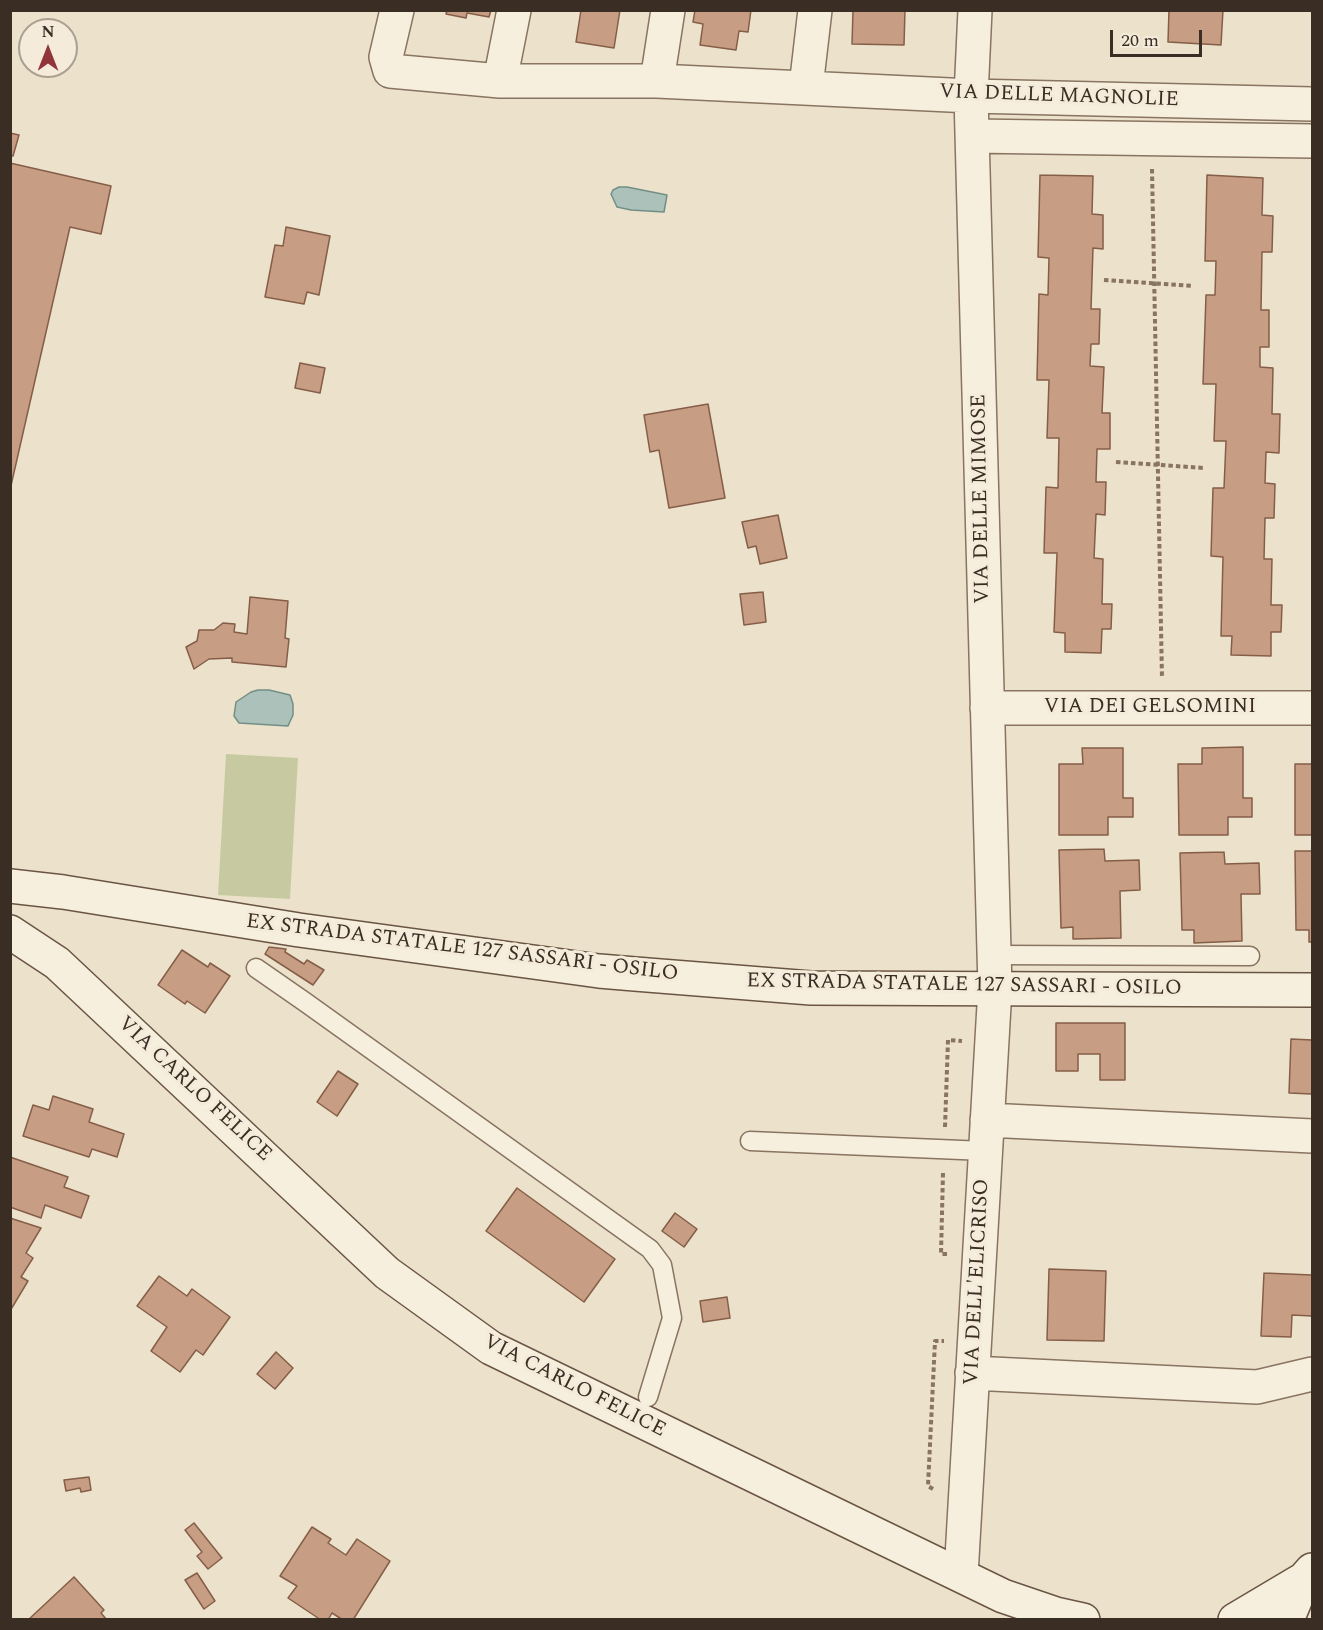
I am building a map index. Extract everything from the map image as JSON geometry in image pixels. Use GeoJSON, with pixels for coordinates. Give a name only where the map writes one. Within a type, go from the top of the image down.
{"type":"FeatureCollection","features":[{"type":"Feature","properties":{"kind":"street","name":"VIA DELLE MAGNOLIE"},"geometry":{"type":"LineString","coordinates":[[397,10],[386,57],[390,71],[500,81],[657,81],[971,96],[1312,104]]}},
{"type":"Feature","properties":{"kind":"street"},"geometry":{"type":"LineString","coordinates":[[500,81],[514,10]]}},
{"type":"Feature","properties":{"kind":"street"},"geometry":{"type":"LineString","coordinates":[[657,81],[668,10]]}},
{"type":"Feature","properties":{"kind":"street"},"geometry":{"type":"LineString","coordinates":[[806,87],[815,10]]}},
{"type":"Feature","properties":{"kind":"street","name":"VIA DELLE MIMOSE"},"geometry":{"type":"LineString","coordinates":[[975,10],[971,96],[995,988]]}},
{"type":"Feature","properties":{"kind":"street","name":"VIA DELLE MAGNOLIE"},"geometry":{"type":"LineString","coordinates":[[973,136],[1312,141]]}},
{"type":"Feature","properties":{"kind":"street","name":"VIA DEI GELSOMINI"},"geometry":{"type":"LineString","coordinates":[[987,708],[1312,708]]}},
{"type":"Feature","properties":{"kind":"street","name":"EX STRADA STATALE 127 SASSARI - OSILO"},"geometry":{"type":"LineString","coordinates":[[10,886],[63,891],[299,930],[598,971],[811,988],[1312,990]]}},
{"type":"Feature","properties":{"kind":"street","name":"VIA CARLO FELICE"},"geometry":{"type":"LineString","coordinates":[[10,932],[57,963],[387,1273],[491,1348],[961,1575],[1012,1608],[1083,1620]]}},
{"type":"Feature","properties":{"kind":"street","name":"VIA DELL'ELICRISO"},"geometry":{"type":"LineString","coordinates":[[961,1575],[995,988]]}},
{"type":"Feature","properties":{"kind":"street"},"geometry":{"type":"LineString","coordinates":[[986,1135],[1312,1136]]}},
{"type":"Feature","properties":{"kind":"street"},"geometry":{"type":"LineString","coordinates":[[972,1373],[1257,1387],[1312,1374]]}},
{"type":"Feature","properties":{"kind":"street"},"geometry":{"type":"LineString","coordinates":[[1235,1620],[1308,1574]]}},
{"type":"Feature","properties":{"kind":"street"},"geometry":{"type":"LineString","coordinates":[[1287,1620],[1308,1574]]}},
{"type":"Feature","properties":{"kind":"lane"},"geometry":{"type":"LineString","coordinates":[[994,955],[1250,956]]}},
{"type":"Feature","properties":{"kind":"lane"},"geometry":{"type":"LineString","coordinates":[[256,968],[650,1249],[662,1265],[672,1318],[648,1397]]}},
{"type":"Feature","properties":{"kind":"lane"},"geometry":{"type":"LineString","coordinates":[[750,1141],[986,1135]]}},
{"type":"Feature","properties":{"kind":"path"},"geometry":{"type":"LineString","coordinates":[[1152,139],[1162,708]]}},
{"type":"Feature","properties":{"kind":"path"},"geometry":{"type":"LineString","coordinates":[[1104,279],[1193,286]]}},
{"type":"Feature","properties":{"kind":"path"},"geometry":{"type":"LineString","coordinates":[[1116,462],[1204,468]]}},
{"type":"Feature","properties":{"kind":"green space"},"geometry":{"type":"Polygon","coordinates":[[[226,754],[298,758],[290,899],[218,895],[226,754]]]}},
{"type":"Feature","properties":{"kind":"water"},"geometry":{"type":"Polygon","coordinates":[[[619,187],[667,195],[664,212],[617,207],[611,194],[619,187]]]}},
{"type":"Feature","properties":{"kind":"water"},"geometry":{"type":"Polygon","coordinates":[[[258,690],[290,695],[293,715],[288,726],[239,723],[234,716],[236,702],[258,690]]]}},
{"type":"Feature","properties":{"kind":"building"},"geometry":{"type":"Polygon","coordinates":[[[447,10],[491,10],[489,17],[467,13],[466,18],[446,14],[447,10]]]}},
{"type":"Feature","properties":{"kind":"building"},"geometry":{"type":"Polygon","coordinates":[[[581,10],[620,10],[614,48],[576,42],[581,10]]]}},
{"type":"Feature","properties":{"kind":"building"},"geometry":{"type":"Polygon","coordinates":[[[695,10],[751,10],[748,32],[739,31],[736,50],[700,45],[703,24],[693,22],[695,10]]]}},
{"type":"Feature","properties":{"kind":"building"},"geometry":{"type":"Polygon","coordinates":[[[853,10],[905,10],[904,45],[852,44],[853,10]]]}},
{"type":"Feature","properties":{"kind":"building"},"geometry":{"type":"Polygon","coordinates":[[[1169,10],[1223,10],[1221,45],[1168,42],[1169,10]]]}},
{"type":"Feature","properties":{"kind":"building"},"geometry":{"type":"Polygon","coordinates":[[[10,133],[19,135],[13,156],[10,155],[10,133]]]}},
{"type":"Feature","properties":{"kind":"building"},"geometry":{"type":"Polygon","coordinates":[[[10,163],[111,186],[101,234],[70,227],[10,490],[10,163]]]}},
{"type":"Feature","properties":{"kind":"building"},"geometry":{"type":"Polygon","coordinates":[[[1040,175],[1093,176],[1092,214],[1103,215],[1103,249],[1093,248],[1091,309],[1100,309],[1099,344],[1091,344],[1090,366],[1104,367],[1102,413],[1110,413],[1110,449],[1097,449],[1096,482],[1106,482],[1105,515],[1096,514],[1094,558],[1103,559],[1102,604],[1112,604],[1111,629],[1102,629],[1101,653],[1065,652],[1065,633],[1054,632],[1057,553],[1044,553],[1046,487],[1058,488],[1059,438],[1047,438],[1049,380],[1037,380],[1039,294],[1048,295],[1049,258],[1038,257],[1040,175]]]}},
{"type":"Feature","properties":{"kind":"building"},"geometry":{"type":"Polygon","coordinates":[[[1207,175],[1263,178],[1262,215],[1273,216],[1272,252],[1262,252],[1261,310],[1269,310],[1269,347],[1260,347],[1260,367],[1273,368],[1272,414],[1280,414],[1279,453],[1266,452],[1265,483],[1275,484],[1274,518],[1265,518],[1264,559],[1272,559],[1271,605],[1282,605],[1281,632],[1271,632],[1271,656],[1231,655],[1232,636],[1221,636],[1223,557],[1211,556],[1213,488],[1224,488],[1226,441],[1214,441],[1216,384],[1203,384],[1206,295],[1215,295],[1216,261],[1205,261],[1207,175]]]}},
{"type":"Feature","properties":{"kind":"building"},"geometry":{"type":"Polygon","coordinates":[[[286,227],[330,236],[319,295],[307,292],[304,304],[265,297],[275,245],[283,246],[286,227]]]}},
{"type":"Feature","properties":{"kind":"building"},"geometry":{"type":"Polygon","coordinates":[[[300,363],[325,368],[320,393],[295,388],[300,363]]]}},
{"type":"Feature","properties":{"kind":"building"},"geometry":{"type":"Polygon","coordinates":[[[708,404],[725,498],[669,508],[659,450],[650,452],[644,415],[708,404]]]}},
{"type":"Feature","properties":{"kind":"building"},"geometry":{"type":"Polygon","coordinates":[[[778,515],[787,558],[760,564],[756,546],[748,548],[742,522],[778,515]]]}},
{"type":"Feature","properties":{"kind":"building"},"geometry":{"type":"Polygon","coordinates":[[[763,592],[766,622],[744,625],[740,594],[763,592]]]}},
{"type":"Feature","properties":{"kind":"building"},"geometry":{"type":"Polygon","coordinates":[[[250,597],[288,601],[285,638],[289,639],[286,667],[232,662],[232,658],[209,659],[194,669],[186,647],[197,641],[199,630],[214,630],[223,623],[235,624],[234,632],[247,634],[250,597]]]}},
{"type":"Feature","properties":{"kind":"building"},"geometry":{"type":"Polygon","coordinates":[[[1243,747],[1243,798],[1252,798],[1252,817],[1228,817],[1228,835],[1179,835],[1178,764],[1202,764],[1202,748],[1243,747]]]}},
{"type":"Feature","properties":{"kind":"building"},"geometry":{"type":"Polygon","coordinates":[[[1082,748],[1123,748],[1123,798],[1133,798],[1133,817],[1108,817],[1108,835],[1059,835],[1059,764],[1083,764],[1082,748]]]}},
{"type":"Feature","properties":{"kind":"building"},"geometry":{"type":"Polygon","coordinates":[[[1295,764],[1312,764],[1312,835],[1295,835],[1295,764]]]}},
{"type":"Feature","properties":{"kind":"building"},"geometry":{"type":"Polygon","coordinates":[[[1104,849],[1105,861],[1139,860],[1140,890],[1120,891],[1121,938],[1073,939],[1073,927],[1061,928],[1059,850],[1104,849]]]}},
{"type":"Feature","properties":{"kind":"building"},"geometry":{"type":"Polygon","coordinates":[[[1295,851],[1312,851],[1312,942],[1309,942],[1309,930],[1296,930],[1295,851]]]}},
{"type":"Feature","properties":{"kind":"building"},"geometry":{"type":"Polygon","coordinates":[[[1224,852],[1225,864],[1259,863],[1260,894],[1241,894],[1242,941],[1194,943],[1194,930],[1182,930],[1180,853],[1224,852]]]}},
{"type":"Feature","properties":{"kind":"building"},"geometry":{"type":"Polygon","coordinates":[[[269,947],[286,949],[285,952],[304,964],[307,960],[324,970],[313,985],[265,954],[269,947]]]}},
{"type":"Feature","properties":{"kind":"building"},"geometry":{"type":"Polygon","coordinates":[[[182,950],[208,967],[210,963],[230,976],[205,1013],[187,1001],[185,1004],[158,985],[182,950]]]}},
{"type":"Feature","properties":{"kind":"building"},"geometry":{"type":"Polygon","coordinates":[[[1056,1023],[1125,1023],[1125,1080],[1100,1080],[1100,1054],[1078,1054],[1078,1071],[1056,1071],[1056,1023]]]}},
{"type":"Feature","properties":{"kind":"building"},"geometry":{"type":"Polygon","coordinates":[[[1291,1039],[1312,1040],[1312,1094],[1289,1093],[1291,1039]]]}},
{"type":"Feature","properties":{"kind":"building"},"geometry":{"type":"Polygon","coordinates":[[[338,1071],[358,1084],[337,1116],[317,1102],[338,1071]]]}},
{"type":"Feature","properties":{"kind":"building"},"geometry":{"type":"Polygon","coordinates":[[[53,1096],[93,1109],[89,1122],[124,1134],[117,1157],[92,1149],[89,1157],[23,1136],[33,1105],[49,1110],[53,1096]]]}},
{"type":"Feature","properties":{"kind":"building"},"geometry":{"type":"Polygon","coordinates":[[[10,1157],[68,1177],[64,1187],[89,1196],[81,1218],[45,1205],[41,1218],[10,1207],[10,1157]]]}},
{"type":"Feature","properties":{"kind":"building"},"geometry":{"type":"Polygon","coordinates":[[[517,1188],[615,1259],[584,1302],[486,1231],[517,1188]]]}},
{"type":"Feature","properties":{"kind":"building"},"geometry":{"type":"Polygon","coordinates":[[[675,1213],[697,1229],[684,1247],[662,1231],[675,1213]]]}},
{"type":"Feature","properties":{"kind":"building"},"geometry":{"type":"Polygon","coordinates":[[[10,1218],[41,1228],[26,1253],[33,1258],[21,1277],[28,1281],[10,1311],[10,1218]]]}},
{"type":"Feature","properties":{"kind":"building"},"geometry":{"type":"Polygon","coordinates":[[[1049,1269],[1106,1271],[1104,1341],[1047,1340],[1049,1269]]]}},
{"type":"Feature","properties":{"kind":"building"},"geometry":{"type":"Polygon","coordinates":[[[1264,1273],[1312,1275],[1312,1316],[1292,1315],[1291,1337],[1261,1336],[1264,1273]]]}},
{"type":"Feature","properties":{"kind":"building"},"geometry":{"type":"Polygon","coordinates":[[[159,1276],[187,1296],[192,1289],[230,1317],[203,1355],[196,1350],[180,1372],[151,1351],[167,1327],[137,1306],[159,1276]]]}},
{"type":"Feature","properties":{"kind":"building"},"geometry":{"type":"Polygon","coordinates":[[[727,1297],[730,1318],[703,1322],[700,1301],[727,1297]]]}},
{"type":"Feature","properties":{"kind":"building"},"geometry":{"type":"Polygon","coordinates":[[[276,1352],[293,1368],[275,1389],[257,1374],[276,1352]]]}},
{"type":"Feature","properties":{"kind":"building"},"geometry":{"type":"Polygon","coordinates":[[[89,1477],[91,1490],[81,1492],[80,1488],[66,1491],[64,1480],[89,1477]]]}},
{"type":"Feature","properties":{"kind":"building"},"geometry":{"type":"Polygon","coordinates":[[[194,1523],[222,1558],[208,1569],[197,1556],[202,1552],[185,1530],[194,1523]]]}},
{"type":"Feature","properties":{"kind":"building"},"geometry":{"type":"Polygon","coordinates":[[[312,1527],[331,1539],[328,1543],[346,1555],[357,1539],[390,1561],[353,1620],[343,1620],[332,1613],[328,1620],[321,1620],[288,1598],[297,1586],[280,1576],[312,1527]]]}},
{"type":"Feature","properties":{"kind":"building"},"geometry":{"type":"Polygon","coordinates":[[[197,1573],[215,1601],[204,1609],[185,1580],[197,1573]]]}},
{"type":"Feature","properties":{"kind":"building"},"geometry":{"type":"Polygon","coordinates":[[[74,1577],[104,1610],[101,1613],[107,1620],[28,1620],[74,1577]]]}}]}
